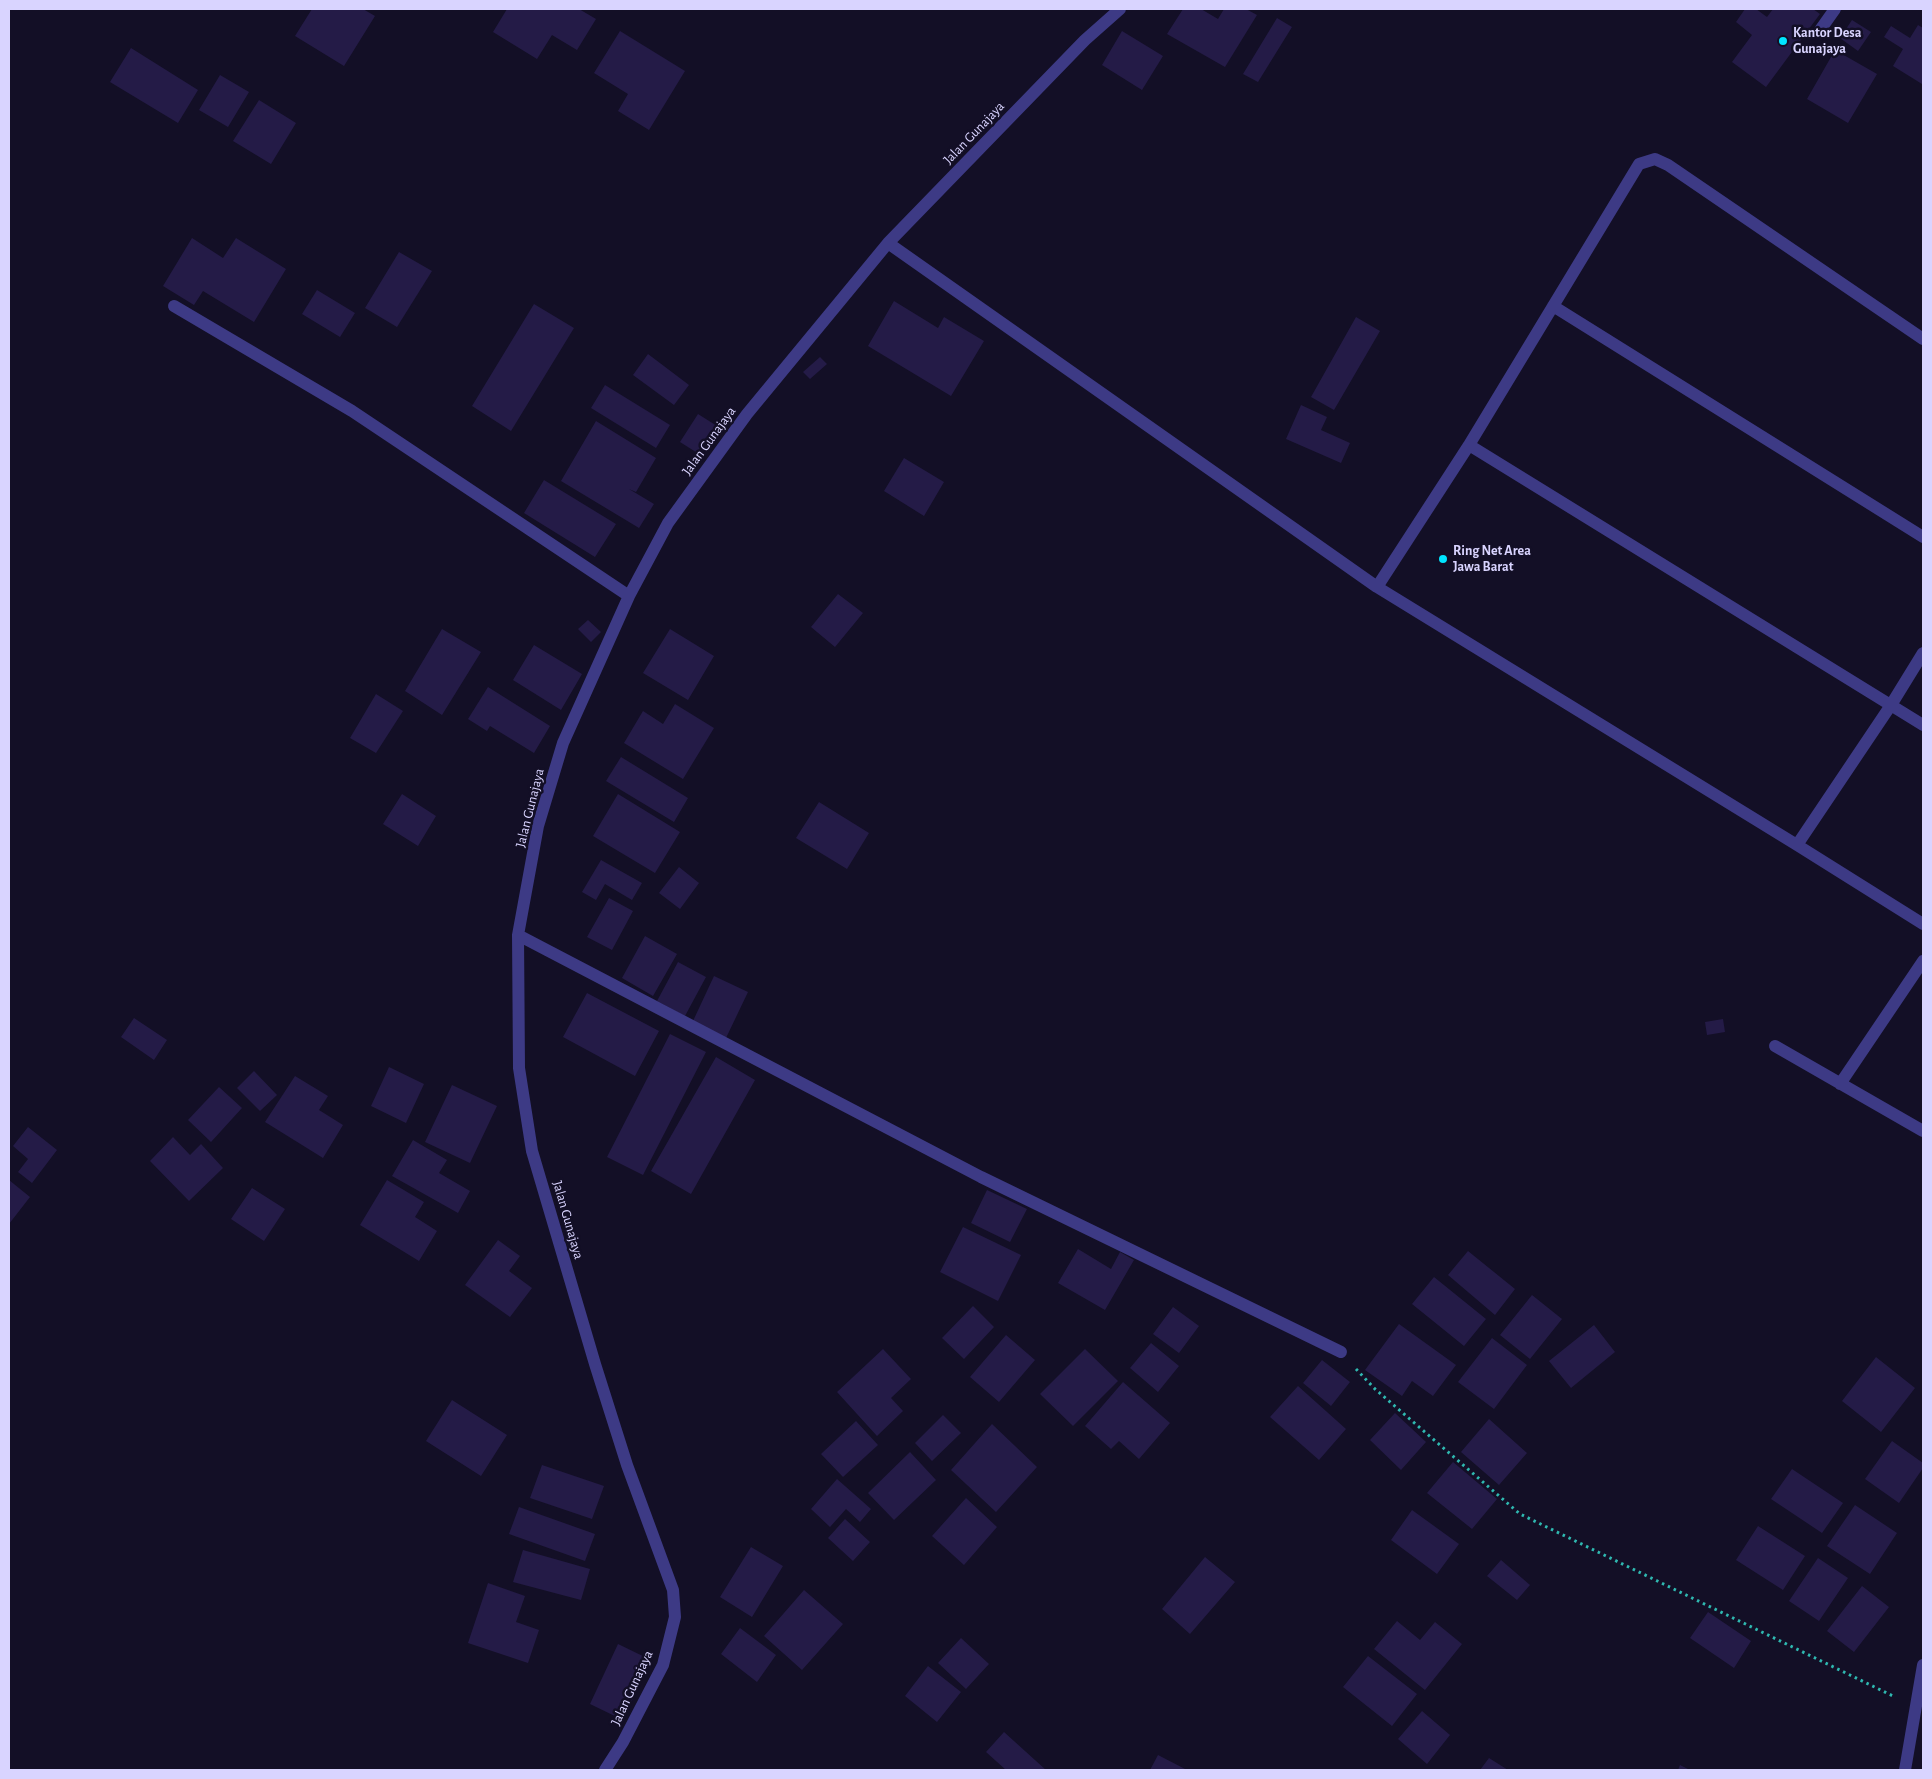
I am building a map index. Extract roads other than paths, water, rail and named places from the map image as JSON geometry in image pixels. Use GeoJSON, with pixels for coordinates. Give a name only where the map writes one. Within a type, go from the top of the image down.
{"type":"FeatureCollection","features":[{"type":"Feature","properties":{"kind":"street","name":"Jalan Gunajaya"},"geometry":{"type":"LineString","coordinates":[[605,1770],[623,1742],[663,1665],[675,1617],[673,1590],[627,1465],[532,1150],[519,1068],[518,936],[538,826],[562,744],[629,596],[668,523],[747,414],[888,243],[1078,47],[1120,9]]}},
{"type":"Feature","properties":{"kind":"street"},"geometry":{"type":"LineString","coordinates":[[1818,33],[1835,9]]}},
{"type":"Feature","properties":{"kind":"street"},"geometry":{"type":"LineString","coordinates":[[1377,587],[1470,445],[1639,164],[1655,159],[1668,165],[1923,339]]}},
{"type":"Feature","properties":{"kind":"street"},"geometry":{"type":"LineString","coordinates":[[888,243],[1377,587],[1798,845],[1923,924]]}},
{"type":"Feature","properties":{"kind":"street"},"geometry":{"type":"LineString","coordinates":[[174,306],[352,411],[629,596]]}},
{"type":"Feature","properties":{"kind":"street"},"geometry":{"type":"LineString","coordinates":[[1553,306],[1923,537]]}},
{"type":"Feature","properties":{"kind":"street"},"geometry":{"type":"LineString","coordinates":[[1470,445],[1923,725]]}},
{"type":"Feature","properties":{"kind":"street"},"geometry":{"type":"LineString","coordinates":[[1798,845],[1891,705],[1923,653]]}},
{"type":"Feature","properties":{"kind":"street"},"geometry":{"type":"LineString","coordinates":[[518,936],[981,1177],[1341,1352]]}},
{"type":"Feature","properties":{"kind":"street"},"geometry":{"type":"LineString","coordinates":[[1840,1084],[1923,961]]}},
{"type":"Feature","properties":{"kind":"street"},"geometry":{"type":"LineString","coordinates":[[1775,1046],[1923,1131]]}},
{"type":"Feature","properties":{"kind":"street"},"geometry":{"type":"LineString","coordinates":[[1905,1770],[1923,1665]]}},
{"type":"Feature","properties":{"kind":"place","name":"Kantor Desa Gunajaya"},"geometry":{"type":"Point","coordinates":[1783,41]}},
{"type":"Feature","properties":{"kind":"place","name":"Ring Net Area Jawa Barat"},"geometry":{"type":"Point","coordinates":[1443,559]}}]}
